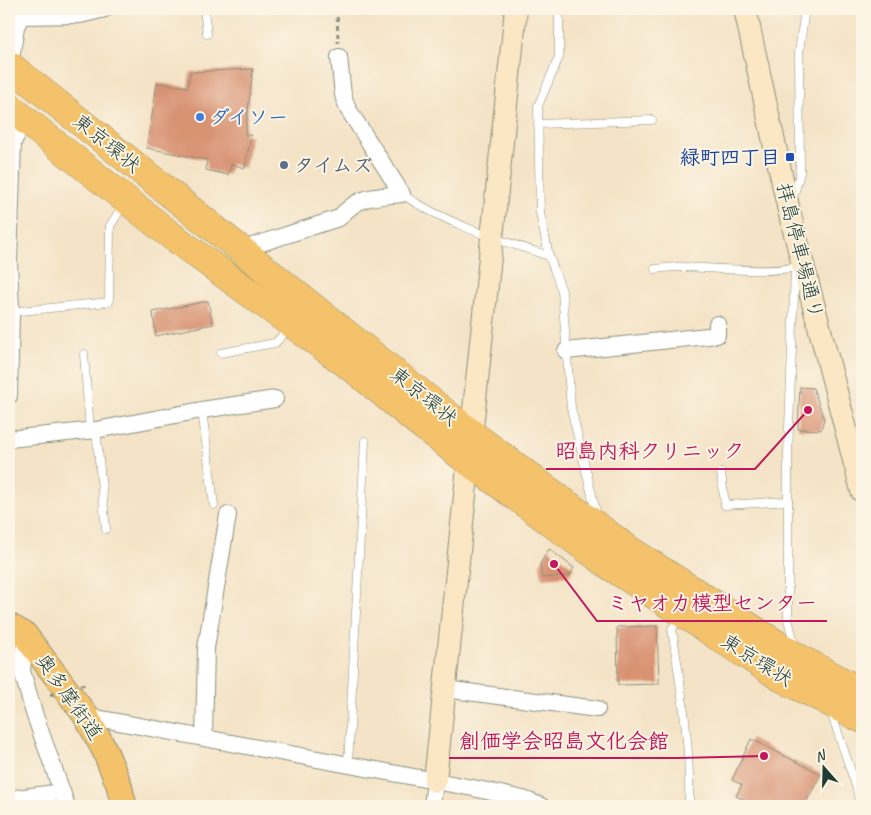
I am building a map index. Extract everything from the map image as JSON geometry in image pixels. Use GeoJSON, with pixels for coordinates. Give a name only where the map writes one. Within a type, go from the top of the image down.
{"type":"FeatureCollection","features":[{"type":"Feature","properties":{"kind":"highway","name":"東京環状"},"geometry":{"type":"LineString","coordinates":[[9,66],[472,434],[628,549],[797,657],[862,692]]}},
{"type":"Feature","properties":{"kind":"highway","name":"東京環状"},"geometry":{"type":"LineString","coordinates":[[17,114],[181,243],[294,324],[355,370],[469,462],[610,566],[780,677],[862,719]]}},
{"type":"Feature","properties":{"kind":"main road","name":"奥多摩街道"},"geometry":{"type":"LineString","coordinates":[[9,608],[17,633],[86,716],[104,749],[119,784],[124,806]]}},
{"type":"Feature","properties":{"kind":"street"},"geometry":{"type":"LineString","coordinates":[[9,66],[16,27],[22,12],[80,15],[105,9]]}},
{"type":"Feature","properties":{"kind":"street"},"geometry":{"type":"LineString","coordinates":[[432,806],[516,9]]}},
{"type":"Feature","properties":{"kind":"street","name":"拝島停車場通り"},"geometry":{"type":"LineString","coordinates":[[745,9],[799,264],[862,491]]}},
{"type":"Feature","properties":{"kind":"street"},"geometry":{"type":"LineString","coordinates":[[240,250],[340,218],[345,211],[363,198],[402,194],[348,109],[343,95],[339,57]]}},
{"type":"Feature","properties":{"kind":"street"},"geometry":{"type":"LineString","coordinates":[[9,396],[13,142],[17,114]]}},
{"type":"Feature","properties":{"kind":"street"},"geometry":{"type":"LineString","coordinates":[[566,351],[716,335],[717,324]]}},
{"type":"Feature","properties":{"kind":"street"},"geometry":{"type":"LineString","coordinates":[[9,439],[93,431],[202,410],[275,399]]}},
{"type":"Feature","properties":{"kind":"street"},"geometry":{"type":"LineString","coordinates":[[204,738],[206,648],[228,515]]}},
{"type":"Feature","properties":{"kind":"street"},"geometry":{"type":"LineString","coordinates":[[9,799],[64,799],[34,714],[22,671],[17,633]]}},
{"type":"Feature","properties":{"kind":"street"},"geometry":{"type":"LineString","coordinates":[[445,689],[597,709]]}},
{"type":"Feature","properties":{"kind":"street"},"geometry":{"type":"LineString","coordinates":[[86,716],[435,781],[523,799],[540,806]]}},
{"type":"Feature","properties":{"kind":"lane"},"geometry":{"type":"LineString","coordinates":[[204,9],[207,34]]}},
{"type":"Feature","properties":{"kind":"lane"},"geometry":{"type":"LineString","coordinates":[[559,9],[559,57],[538,106],[540,213],[549,256],[562,291],[571,408],[599,527]]}},
{"type":"Feature","properties":{"kind":"lane"},"geometry":{"type":"LineString","coordinates":[[789,211],[800,173],[799,52],[805,9]]}},
{"type":"Feature","properties":{"kind":"lane"},"geometry":{"type":"LineString","coordinates":[[538,124],[652,120]]}},
{"type":"Feature","properties":{"kind":"lane"},"geometry":{"type":"LineString","coordinates":[[402,194],[423,208],[493,238],[549,256]]}},
{"type":"Feature","properties":{"kind":"lane"},"geometry":{"type":"LineString","coordinates":[[11,312],[109,302],[110,226],[126,200]]}},
{"type":"Feature","properties":{"kind":"lane"},"geometry":{"type":"LineString","coordinates":[[655,270],[677,266],[774,270],[799,264],[788,454],[788,620],[797,657]]}},
{"type":"Feature","properties":{"kind":"lane"},"geometry":{"type":"LineString","coordinates":[[221,353],[275,343],[294,324]]}},
{"type":"Feature","properties":{"kind":"lane"},"geometry":{"type":"LineString","coordinates":[[84,354],[106,530]]}},
{"type":"Feature","properties":{"kind":"lane"},"geometry":{"type":"LineString","coordinates":[[202,410],[214,505]]}},
{"type":"Feature","properties":{"kind":"lane"},"geometry":{"type":"LineString","coordinates":[[348,765],[365,441]]}},
{"type":"Feature","properties":{"kind":"lane"},"geometry":{"type":"LineString","coordinates":[[720,473],[725,505],[788,501]]}},
{"type":"Feature","properties":{"kind":"lane"},"geometry":{"type":"LineString","coordinates":[[682,613],[672,629],[685,709],[690,777],[689,806]]}},
{"type":"Feature","properties":{"kind":"lane"},"geometry":{"type":"LineString","coordinates":[[827,701],[857,789],[860,806]]}},
{"type":"Feature","properties":{"kind":"path"},"geometry":{"type":"LineString","coordinates":[[337,9],[339,57]]}},
{"type":"Feature","properties":{"kind":"path"},"geometry":{"type":"LineString","coordinates":[[50,695],[85,684]]}},
{"type":"Feature","properties":{"kind":"building"},"geometry":{"type":"Polygon","coordinates":[[[253,69],[245,135],[251,135],[245,168],[231,164],[228,175],[206,170],[207,160],[147,148],[157,83],[188,87],[190,72],[253,69]]]}},
{"type":"Feature","properties":{"kind":"building"},"geometry":{"type":"Polygon","coordinates":[[[208,301],[213,324],[156,336],[153,312],[208,301]]]}},
{"type":"Feature","properties":{"kind":"building"},"geometry":{"type":"Polygon","coordinates":[[[800,387],[813,388],[824,419],[821,430],[798,429],[800,387]]]}},
{"type":"Feature","properties":{"kind":"building"},"geometry":{"type":"Polygon","coordinates":[[[549,549],[574,568],[569,576],[542,578],[540,564],[549,549]]]}},
{"type":"Feature","properties":{"kind":"building"},"geometry":{"type":"Polygon","coordinates":[[[657,626],[659,684],[618,685],[617,627],[657,626]]]}},
{"type":"Feature","properties":{"kind":"building"},"geometry":{"type":"Polygon","coordinates":[[[751,739],[821,774],[804,806],[759,806],[736,796],[742,785],[732,780],[751,739]]]}},
{"type":"Feature","properties":{"kind":"place","name":"ダイソー"},"geometry":{"type":"Point","coordinates":[200,117]}},
{"type":"Feature","properties":{"kind":"place","name":"緑町四丁目"},"geometry":{"type":"Point","coordinates":[790,157]}},
{"type":"Feature","properties":{"kind":"place","name":"タイムズ"},"geometry":{"type":"Point","coordinates":[284,165]}},
{"type":"Feature","properties":{"kind":"place","name":"昭島内科クリニック"},"geometry":{"type":"Point","coordinates":[808,410]}},
{"type":"Feature","properties":{"kind":"place","name":"ミヤオカ模型センター"},"geometry":{"type":"Point","coordinates":[554,564]}},
{"type":"Feature","properties":{"kind":"place","name":"創価学会昭島文化会館"},"geometry":{"type":"Point","coordinates":[764,756]}}]}
